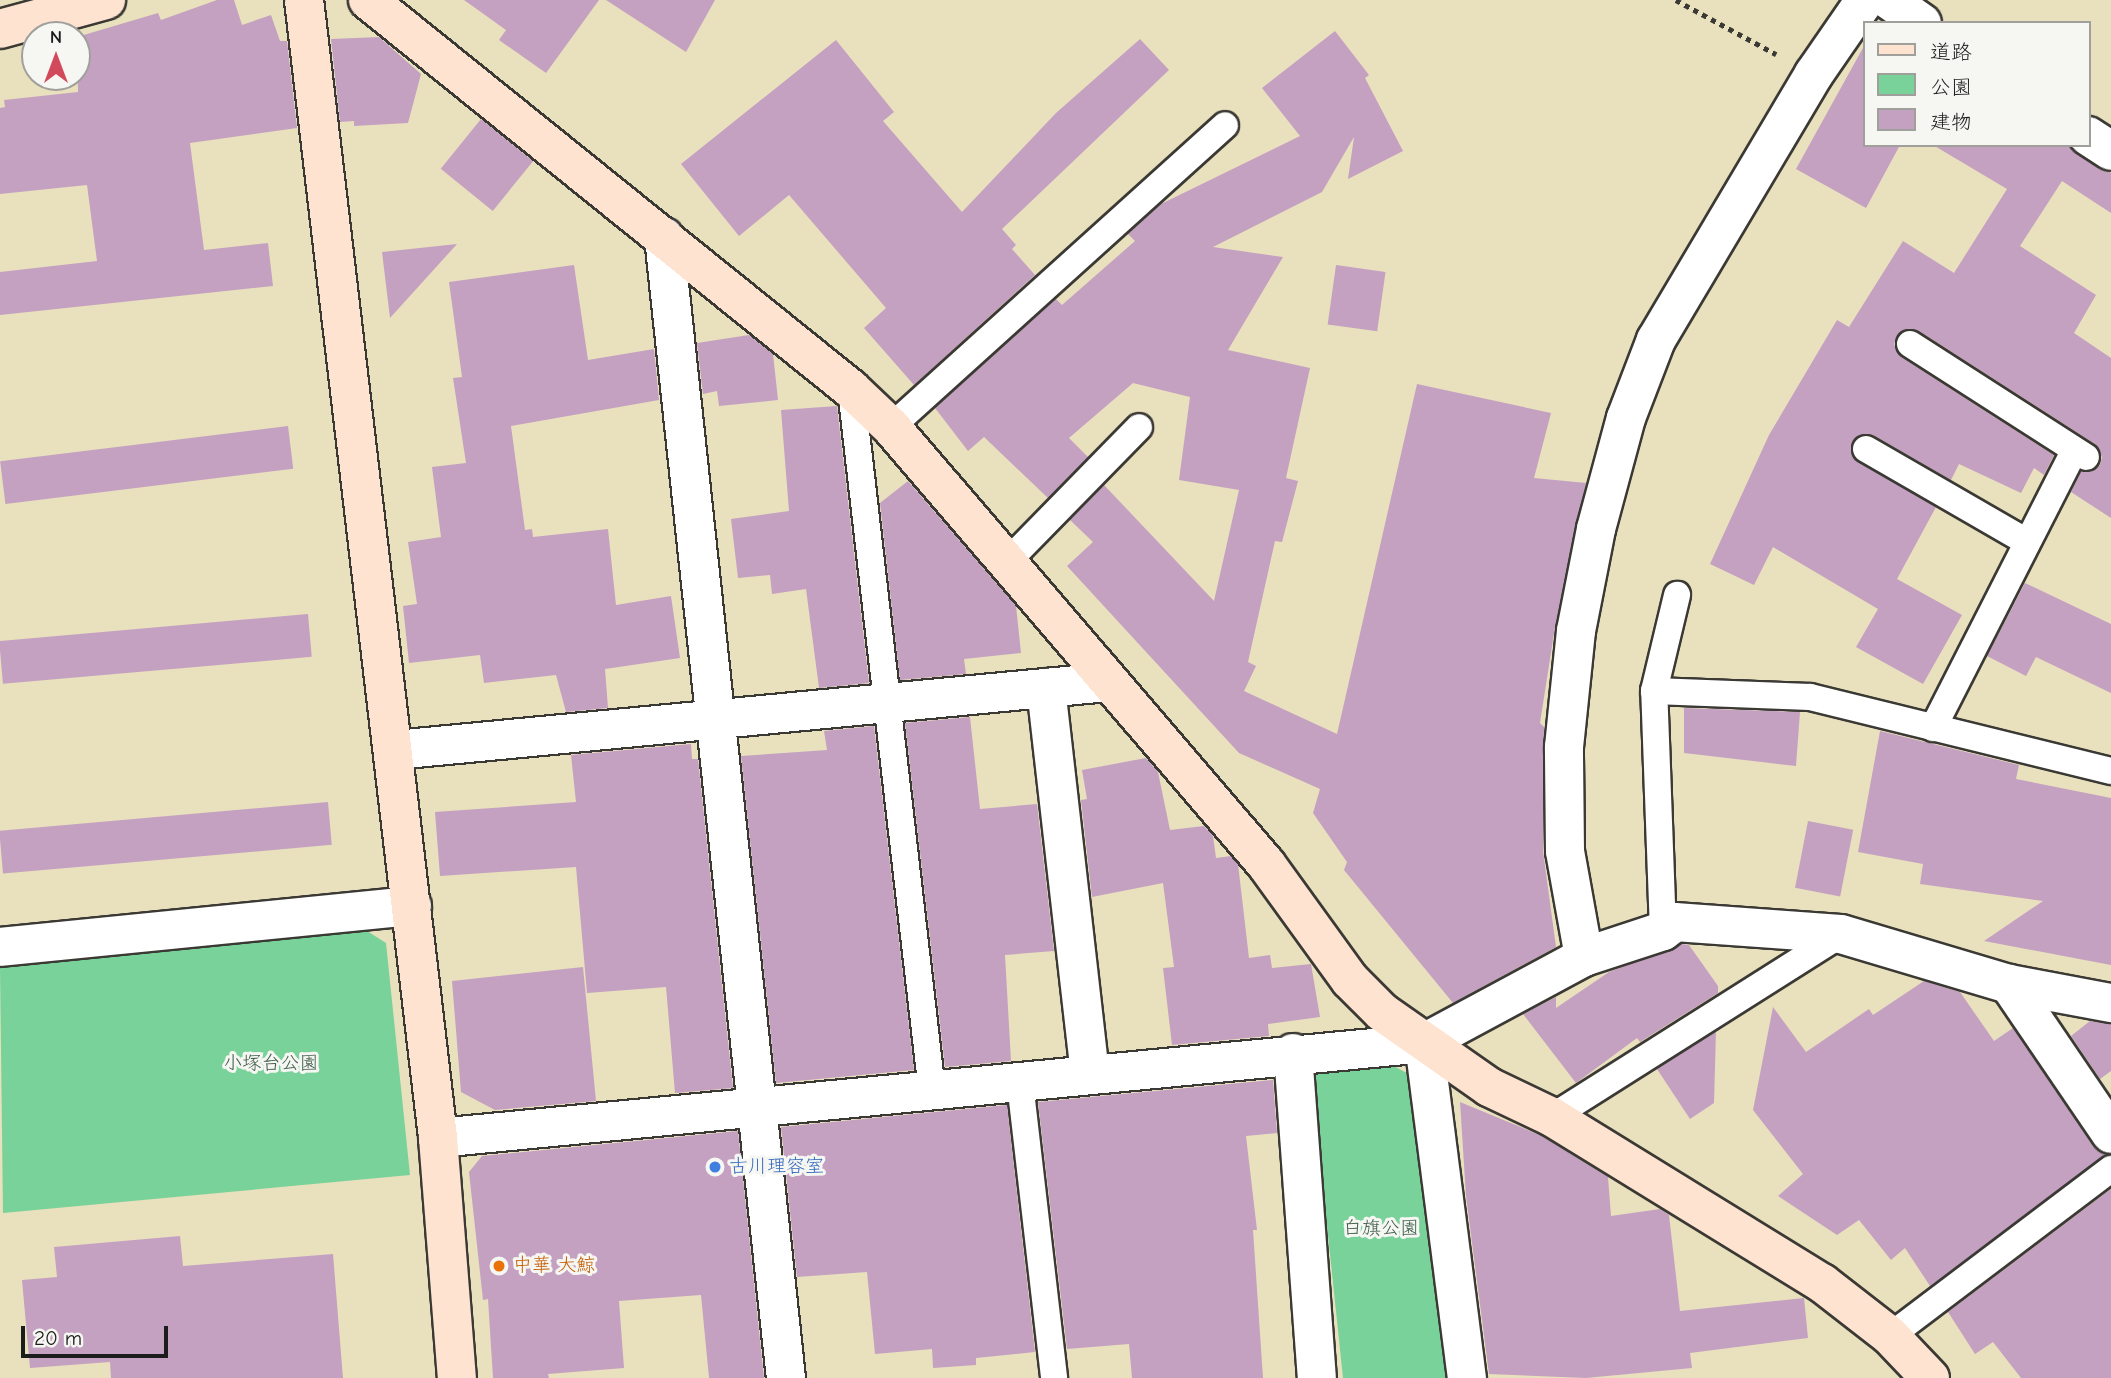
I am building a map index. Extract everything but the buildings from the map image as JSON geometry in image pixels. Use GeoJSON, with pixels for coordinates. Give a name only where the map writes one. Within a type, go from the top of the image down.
{"type":"FeatureCollection","features":[{"type":"Feature","properties":{"kind":"street"},"geometry":{"type":"LineString","coordinates":[[0,29],[106,0]]}},
{"type":"Feature","properties":{"kind":"street"},"geometry":{"type":"LineString","coordinates":[[304,0],[395,750],[438,1138],[457,1378]]}},
{"type":"Feature","properties":{"kind":"street"},"geometry":{"type":"LineString","coordinates":[[368,0],[851,389],[891,427],[1266,864],[1350,980],[1382,1012],[1489,1087],[1552,1117],[1742,1230],[1822,1283],[1891,1336],[1930,1378]]}},
{"type":"Feature","properties":{"kind":"street"},"geometry":{"type":"LineString","coordinates":[[1584,957],[1565,851],[1564,747],[1576,631],[1596,529],[1626,418],[1657,340],[1814,74],[1865,0]]}},
{"type":"Feature","properties":{"kind":"street"},"geometry":{"type":"LineString","coordinates":[[1889,0],[1919,21]]}},
{"type":"Feature","properties":{"kind":"street"},"geometry":{"type":"LineString","coordinates":[[2090,137],[2111,151]]}},
{"type":"Feature","properties":{"kind":"street"},"geometry":{"type":"LineString","coordinates":[[664,237],[786,1378]]}},
{"type":"Feature","properties":{"kind":"street"},"geometry":{"type":"LineString","coordinates":[[395,750],[1108,682]]}},
{"type":"Feature","properties":{"kind":"street"},"geometry":{"type":"LineString","coordinates":[[1046,688],[1090,1075]]}},
{"type":"Feature","properties":{"kind":"street"},"geometry":{"type":"LineString","coordinates":[[0,947],[412,906]]}},
{"type":"Feature","properties":{"kind":"street"},"geometry":{"type":"LineString","coordinates":[[438,1138],[1020,1083],[1293,1053],[1424,1044],[1584,957],[1663,931],[1675,922],[1841,934],[2009,984],[2111,1003]]}},
{"type":"Feature","properties":{"kind":"street"},"geometry":{"type":"LineString","coordinates":[[2009,984],[2111,1134]]}},
{"type":"Feature","properties":{"kind":"street"},"geometry":{"type":"LineString","coordinates":[[1424,1044],[1467,1378]]}},
{"type":"Feature","properties":{"kind":"street"},"geometry":{"type":"LineString","coordinates":[[1293,1053],[1317,1378]]}},
{"type":"Feature","properties":{"kind":"lane"},"geometry":{"type":"LineString","coordinates":[[891,427],[1225,125]]}},
{"type":"Feature","properties":{"kind":"lane"},"geometry":{"type":"LineString","coordinates":[[1910,344],[2080,454],[2027,542],[1933,729]]}},
{"type":"Feature","properties":{"kind":"lane"},"geometry":{"type":"LineString","coordinates":[[851,389],[932,1091]]}},
{"type":"Feature","properties":{"kind":"lane"},"geometry":{"type":"LineString","coordinates":[[1006,563],[1139,427]]}},
{"type":"Feature","properties":{"kind":"lane"},"geometry":{"type":"LineString","coordinates":[[1867,449],[2027,542]]}},
{"type":"Feature","properties":{"kind":"lane"},"geometry":{"type":"LineString","coordinates":[[1663,931],[1654,691],[1677,595]]}},
{"type":"Feature","properties":{"kind":"lane"},"geometry":{"type":"LineString","coordinates":[[1654,691],[1811,697],[2111,771]]}},
{"type":"Feature","properties":{"kind":"lane"},"geometry":{"type":"LineString","coordinates":[[1552,1117],[1841,934]]}},
{"type":"Feature","properties":{"kind":"lane"},"geometry":{"type":"LineString","coordinates":[[1020,1083],[1054,1378]]}},
{"type":"Feature","properties":{"kind":"lane"},"geometry":{"type":"LineString","coordinates":[[1891,1336],[2111,1169]]}},
{"type":"Feature","properties":{"kind":"path"},"geometry":{"type":"LineString","coordinates":[[1676,0],[1814,74]]}},
{"type":"Feature","properties":{"kind":"green space","name":"小塚台公園"},"geometry":{"type":"Polygon","coordinates":[[[367,931],[386,943],[410,1175],[3,1213],[0,966],[367,931]]]}},
{"type":"Feature","properties":{"kind":"green space","name":"白旗公園"},"geometry":{"type":"Polygon","coordinates":[[[1390,1064],[1418,1079],[1450,1378],[1343,1378],[1311,1073],[1390,1064]]]}},
{"type":"Feature","properties":{"kind":"place","name":"古川理容室"},"geometry":{"type":"Point","coordinates":[715,1167]}},
{"type":"Feature","properties":{"kind":"place","name":"中華 大鯨"},"geometry":{"type":"Point","coordinates":[499,1266]}}]}
